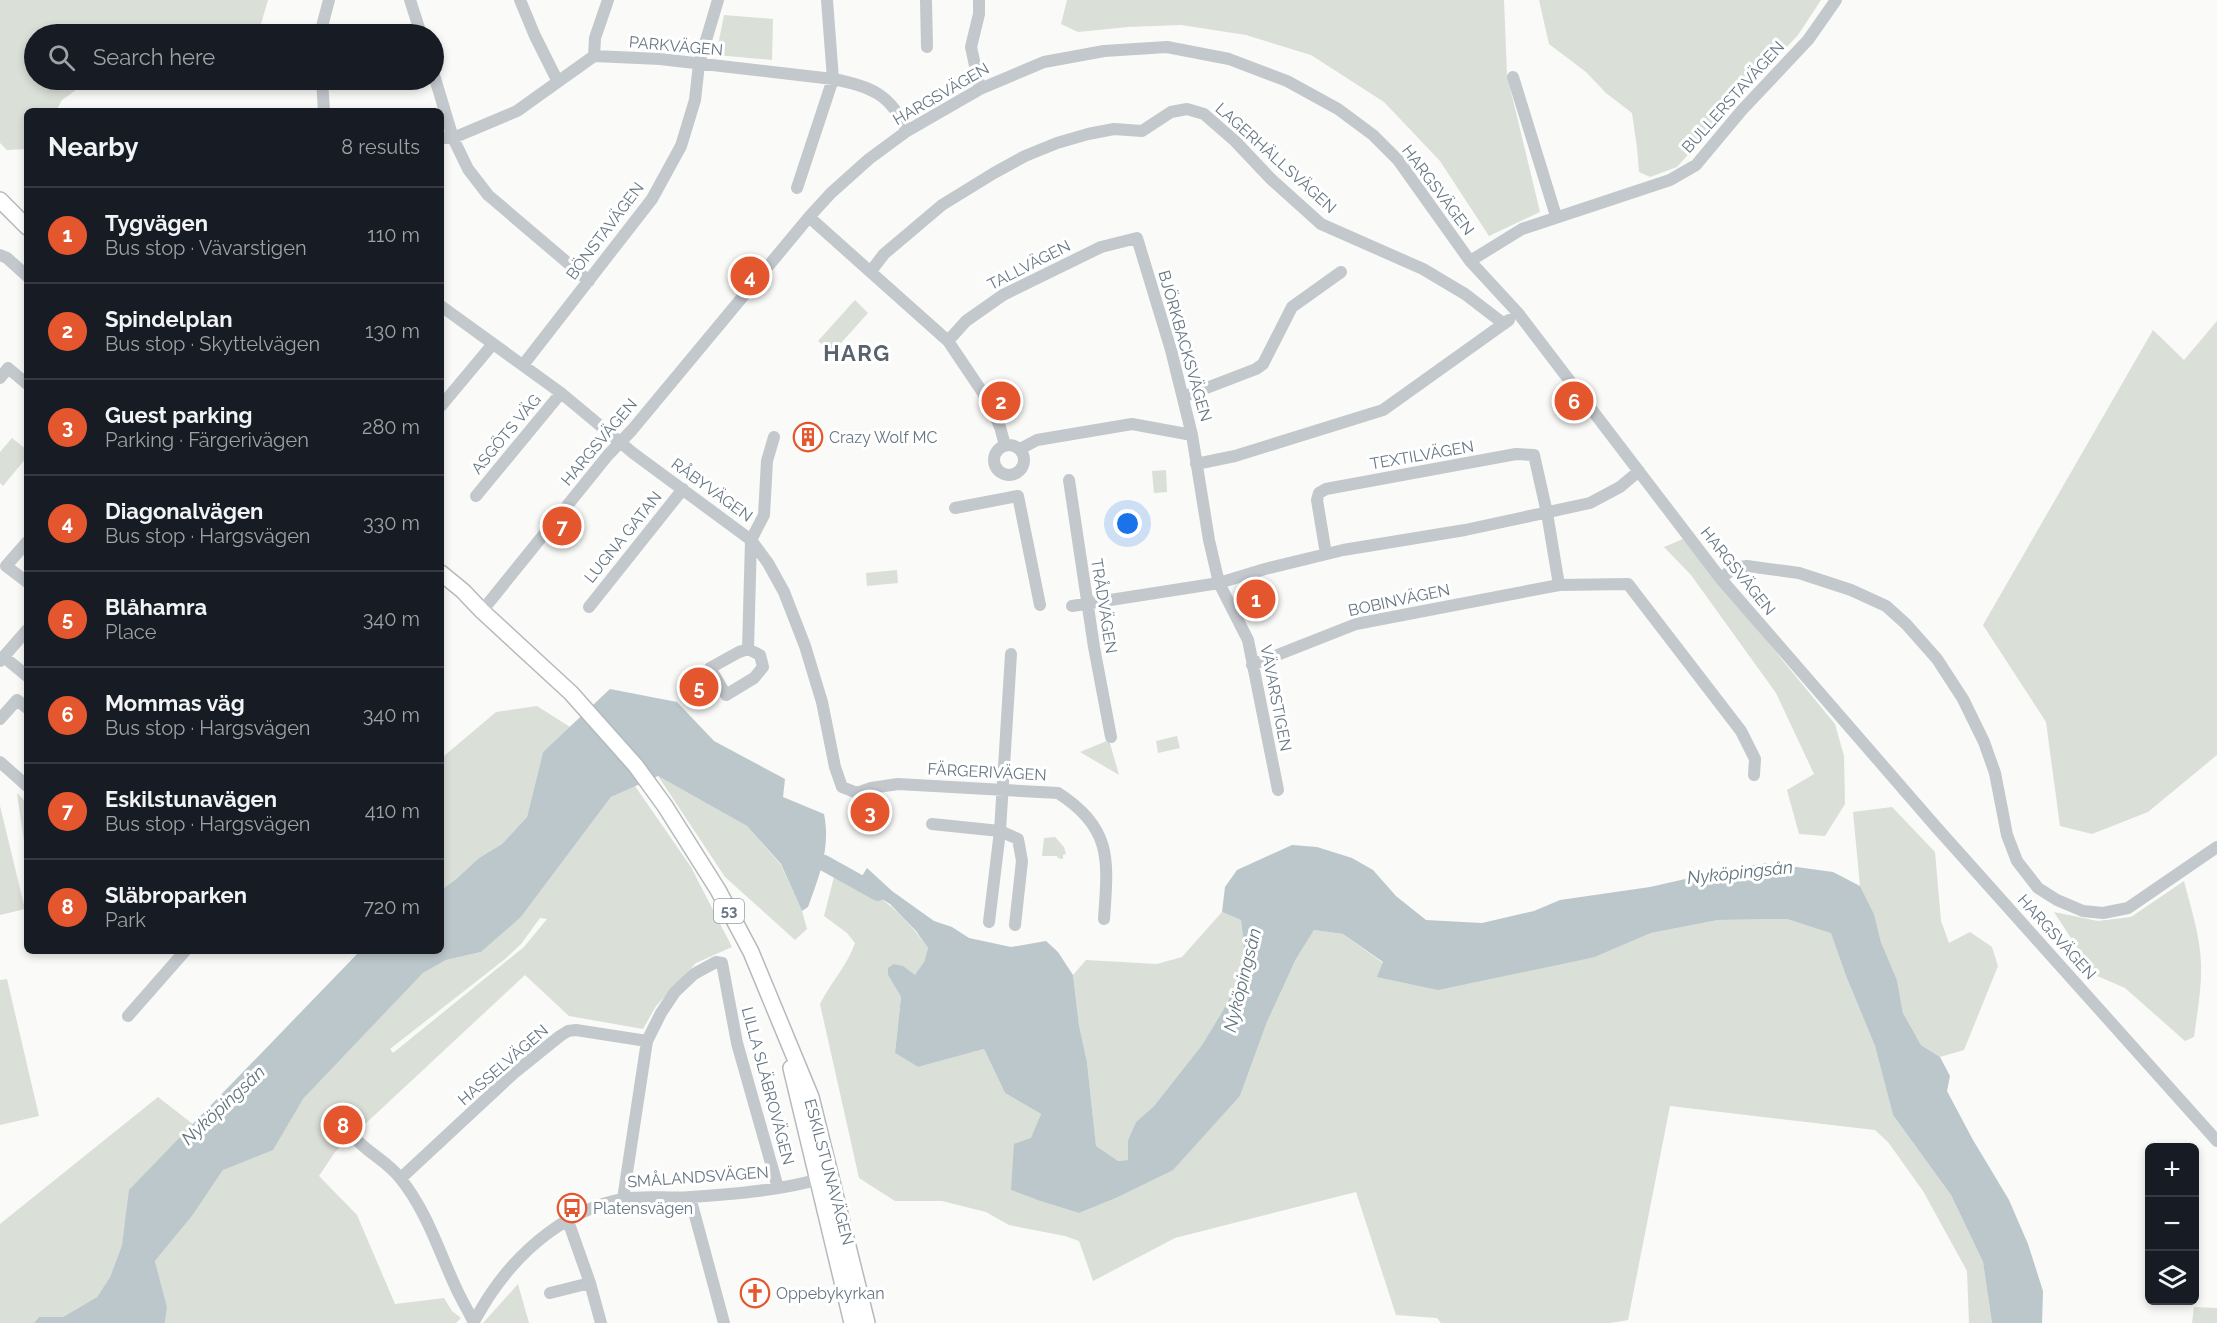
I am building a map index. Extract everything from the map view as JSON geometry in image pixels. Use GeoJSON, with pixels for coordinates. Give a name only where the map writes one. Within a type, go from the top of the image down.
{"type":"FeatureCollection","features":[{"type":"Feature","properties":{"kind":"main road"},"geometry":{"type":"LineString","coordinates":[[0,200],[24,223]]}},
{"type":"Feature","properties":{"kind":"main road","name":"ESKILSTUNAVÄGEN"},"geometry":{"type":"LineString","coordinates":[[444,575],[571,693],[636,766],[665,806],[718,890],[751,952],[811,1097],[852,1323]]}},
{"type":"Feature","properties":{"kind":"main road","name":"ESKILSTUNAVÄGEN"},"geometry":{"type":"LineString","coordinates":[[444,585],[482,611]]}},
{"type":"Feature","properties":{"kind":"main road","name":"ESKILSTUNAVÄGEN"},"geometry":{"type":"LineString","coordinates":[[824,1178],[867,1323]]}},
{"type":"Feature","properties":{"kind":"street"},"geometry":{"type":"LineString","coordinates":[[323,24],[329,0]]}},
{"type":"Feature","properties":{"kind":"street"},"geometry":{"type":"LineString","coordinates":[[410,0],[418,24]]}},
{"type":"Feature","properties":{"kind":"street"},"geometry":{"type":"LineString","coordinates":[[520,0],[558,82]]}},
{"type":"Feature","properties":{"kind":"street"},"geometry":{"type":"LineString","coordinates":[[589,281],[488,195],[447,138],[517,111],[594,56],[595,38],[608,0]]}},
{"type":"Feature","properties":{"kind":"street","name":"BÖNSTAVÄGEN"},"geometry":{"type":"LineString","coordinates":[[523,365],[652,199],[681,146],[695,100],[699,64],[718,0]]}},
{"type":"Feature","properties":{"kind":"street"},"geometry":{"type":"LineString","coordinates":[[797,188],[833,79],[827,0]]}},
{"type":"Feature","properties":{"kind":"street"},"geometry":{"type":"LineString","coordinates":[[926,0],[927,47]]}},
{"type":"Feature","properties":{"kind":"street"},"geometry":{"type":"LineString","coordinates":[[979,0],[979,14],[971,47],[980,89]]}},
{"type":"Feature","properties":{"kind":"street","name":"BULLERSTAVÄGEN"},"geometry":{"type":"LineString","coordinates":[[1470,261],[1522,229],[1670,180],[1696,165],[1742,110],[1808,40],[1836,0]]}},
{"type":"Feature","properties":{"kind":"street","name":"HARGSVÄGEN"},"geometry":{"type":"LineString","coordinates":[[482,611],[809,217],[861,166],[907,130],[980,89],[1044,62],[1104,51],[1167,47],[1229,59],[1287,81],[1338,109],[1373,135],[1398,160],[1470,261],[1518,313],[1721,579],[1937,828],[2217,1141]]}},
{"type":"Feature","properties":{"kind":"street","name":"PARKVÄGEN"},"geometry":{"type":"LineString","coordinates":[[594,56],[660,59],[861,84],[883,95],[901,116],[907,130]]}},
{"type":"Feature","properties":{"kind":"street"},"geometry":{"type":"LineString","coordinates":[[1513,77],[1556,216]]}},
{"type":"Feature","properties":{"kind":"street"},"geometry":{"type":"LineString","coordinates":[[323,90],[324,108]]}},
{"type":"Feature","properties":{"kind":"street"},"geometry":{"type":"LineString","coordinates":[[437,90],[441,108]]}},
{"type":"Feature","properties":{"kind":"street","name":"LAGERHÄLLSVÄGEN"},"geometry":{"type":"LineString","coordinates":[[871,271],[884,254],[942,205],[994,172],[1025,156],[1088,134],[1114,129],[1142,131],[1171,112],[1188,109],[1204,114],[1321,224],[1423,269],[1465,294],[1504,324]]}},
{"type":"Feature","properties":{"kind":"street"},"geometry":{"type":"LineString","coordinates":[[809,217],[948,341],[989,402],[1005,445]]}},
{"type":"Feature","properties":{"kind":"street","name":"TALLVÄGEN"},"geometry":{"type":"LineString","coordinates":[[948,341],[966,321],[1003,295],[1101,247],[1137,238]]}},
{"type":"Feature","properties":{"kind":"street","name":"BJÖRKBACKSVÄGEN"},"geometry":{"type":"LineString","coordinates":[[1137,238],[1183,397],[1219,583]]}},
{"type":"Feature","properties":{"kind":"street"},"geometry":{"type":"LineString","coordinates":[[0,255],[7,258],[24,273]]}},
{"type":"Feature","properties":{"kind":"street"},"geometry":{"type":"LineString","coordinates":[[1183,397],[1256,369],[1263,364],[1292,307],[1341,272]]}},
{"type":"Feature","properties":{"kind":"street","name":"RÅBYVÄGEN"},"geometry":{"type":"LineString","coordinates":[[444,308],[561,393],[621,442],[751,540],[768,563],[784,592],[805,646],[822,702],[835,767],[842,787]]}},
{"type":"Feature","properties":{"kind":"street"},"geometry":{"type":"LineString","coordinates":[[1196,464],[1235,456],[1383,410],[1518,313]]}},
{"type":"Feature","properties":{"kind":"street"},"geometry":{"type":"LineString","coordinates":[[444,402],[492,345]]}},
{"type":"Feature","properties":{"kind":"street"},"geometry":{"type":"LineString","coordinates":[[0,378],[8,368],[24,381]]}},
{"type":"Feature","properties":{"kind":"street","name":"ASGÖTS VÄG"},"geometry":{"type":"LineString","coordinates":[[476,496],[561,393]]}},
{"type":"Feature","properties":{"kind":"street"},"geometry":{"type":"LineString","coordinates":[[1020,449],[1037,440],[1132,424],[1192,435]]}},
{"type":"Feature","properties":{"kind":"street"},"geometry":{"type":"LineString","coordinates":[[748,649],[751,540],[764,515],[767,461],[774,437]]}},
{"type":"Feature","properties":{"kind":"street"},"geometry":{"type":"LineString","coordinates":[[1005,445],[1013,445],[1020,449],[1024,462],[1021,470],[1013,474],[1003,474],[999,471],[994,461],[996,451],[1005,445]]}},
{"type":"Feature","properties":{"kind":"street","name":"TEXTILVÄGEN"},"geometry":{"type":"LineString","coordinates":[[1326,554],[1317,500],[1319,494],[1326,489],[1516,454],[1534,455],[1547,513]]}},
{"type":"Feature","properties":{"kind":"street"},"geometry":{"type":"LineString","coordinates":[[1072,606],[1219,583],[1326,554],[1465,530],[1590,503],[1620,487],[1639,471]]}},
{"type":"Feature","properties":{"kind":"street"},"geometry":{"type":"LineString","coordinates":[[1013,474],[1040,605]]}},
{"type":"Feature","properties":{"kind":"street","name":"TRÅDVÄGEN"},"geometry":{"type":"LineString","coordinates":[[1069,480],[1087,604],[1112,737]]}},
{"type":"Feature","properties":{"kind":"street","name":"LUGNA GATAN"},"geometry":{"type":"LineString","coordinates":[[589,607],[683,489]]}},
{"type":"Feature","properties":{"kind":"street"},"geometry":{"type":"LineString","coordinates":[[955,508],[1018,496]]}},
{"type":"Feature","properties":{"kind":"street"},"geometry":{"type":"LineString","coordinates":[[1547,513],[1559,585]]}},
{"type":"Feature","properties":{"kind":"street"},"geometry":{"type":"LineString","coordinates":[[24,546],[3,570],[24,580]]}},
{"type":"Feature","properties":{"kind":"street"},"geometry":{"type":"LineString","coordinates":[[1721,579],[1733,568],[1747,566],[1799,573],[1851,590],[1886,606],[1906,624],[1937,659],[1963,699],[1984,742],[1995,773],[2007,835],[2017,861],[2038,888],[2057,900],[2093,912],[2103,913],[2128,908],[2217,847]]}},
{"type":"Feature","properties":{"kind":"street","name":"VÄVARSTIGEN"},"geometry":{"type":"LineString","coordinates":[[1219,583],[1248,640],[1278,790]]}},
{"type":"Feature","properties":{"kind":"street","name":"BOBINVÄGEN"},"geometry":{"type":"LineString","coordinates":[[1252,665],[1356,624],[1559,585],[1628,584],[1741,731],[1755,759],[1754,775]]}},
{"type":"Feature","properties":{"kind":"street"},"geometry":{"type":"LineString","coordinates":[[24,633],[2,659],[24,673]]}},
{"type":"Feature","properties":{"kind":"street"},"geometry":{"type":"LineString","coordinates":[[989,922],[1000,831],[1011,654]]}},
{"type":"Feature","properties":{"kind":"street"},"geometry":{"type":"LineString","coordinates":[[0,719],[17,700],[24,706]]}},
{"type":"Feature","properties":{"kind":"street"},"geometry":{"type":"LineString","coordinates":[[0,762],[24,779]]}},
{"type":"Feature","properties":{"kind":"street","name":"FÄRGERIVÄGEN"},"geometry":{"type":"LineString","coordinates":[[842,787],[857,793],[871,788],[898,784],[1058,793],[1076,805],[1099,831],[1104,845],[1107,871],[1104,919]]}},
{"type":"Feature","properties":{"kind":"street"},"geometry":{"type":"LineString","coordinates":[[932,824],[1000,831],[1018,839],[1022,861],[1015,925]]}},
{"type":"Feature","properties":{"kind":"street"},"geometry":{"type":"LineString","coordinates":[[128,1016],[182,954]]}},
{"type":"Feature","properties":{"kind":"street","name":"LILLA SLÄBROVÄGEN"},"geometry":{"type":"LineString","coordinates":[[647,1041],[675,992],[694,974],[716,962],[722,963],[737,1043],[778,1188]]}},
{"type":"Feature","properties":{"kind":"street","name":"HASSELVÄGEN"},"geometry":{"type":"LineString","coordinates":[[401,1179],[514,1073],[568,1031],[576,1030],[647,1041]]}},
{"type":"Feature","properties":{"kind":"street"},"geometry":{"type":"LineString","coordinates":[[623,1199],[647,1041]]}},
{"type":"Feature","properties":{"kind":"street"},"geometry":{"type":"LineString","coordinates":[[356,1138],[366,1149],[383,1159],[401,1179],[422,1209],[473,1323]]}},
{"type":"Feature","properties":{"kind":"street","name":"SMÅLANDSVÄGEN"},"geometry":{"type":"LineString","coordinates":[[473,1323],[492,1291],[546,1233],[585,1211],[623,1199],[690,1197],[778,1188],[824,1178]]}},
{"type":"Feature","properties":{"kind":"street"},"geometry":{"type":"LineString","coordinates":[[690,1197],[724,1323]]}},
{"type":"Feature","properties":{"kind":"street"},"geometry":{"type":"LineString","coordinates":[[568,1221],[590,1283],[601,1323]]}},
{"type":"Feature","properties":{"kind":"street"},"geometry":{"type":"LineString","coordinates":[[550,1293],[590,1283]]}},
{"type":"Feature","properties":{"kind":"shaded area"},"geometry":{"type":"Polygon","coordinates":[[[0,0],[268,0],[261,24],[24,24],[24,90],[76,90],[62,100],[58,108],[24,108],[24,149],[7,150],[0,143],[0,0]]]}},
{"type":"Feature","properties":{"kind":"shaded area"},"geometry":{"type":"Polygon","coordinates":[[[1067,0],[1504,0],[1507,75],[1540,212],[1489,236],[1440,161],[1384,102],[1311,55],[1246,35],[1181,25],[1078,32],[1061,24],[1067,0]]]}},
{"type":"Feature","properties":{"kind":"shaded area"},"geometry":{"type":"Polygon","coordinates":[[[1539,0],[1821,0],[1798,35],[1677,167],[1650,177],[1639,172],[1632,113],[1606,93],[1586,72],[1549,44],[1539,0]]]}},
{"type":"Feature","properties":{"kind":"shaded area"},"geometry":{"type":"Polygon","coordinates":[[[724,15],[773,19],[772,60],[716,55],[724,15]]]}},
{"type":"Feature","properties":{"kind":"shaded area"},"geometry":{"type":"Polygon","coordinates":[[[855,300],[868,313],[832,353],[818,341],[855,300]]]}},
{"type":"Feature","properties":{"kind":"shaded area"},"geometry":{"type":"Polygon","coordinates":[[[2217,321],[2217,755],[2148,812],[2092,834],[2060,826],[2046,722],[1983,625],[2153,330],[2184,360],[2217,321]]]}},
{"type":"Feature","properties":{"kind":"shaded area"},"geometry":{"type":"Polygon","coordinates":[[[12,438],[24,448],[24,461],[3,486],[0,483],[0,452],[12,438]]]}},
{"type":"Feature","properties":{"kind":"shaded area"},"geometry":{"type":"Polygon","coordinates":[[[1166,470],[1167,492],[1154,493],[1152,471],[1166,470]]]}},
{"type":"Feature","properties":{"kind":"shaded area"},"geometry":{"type":"Polygon","coordinates":[[[1683,539],[1835,724],[1844,756],[1845,804],[1825,836],[1799,834],[1787,790],[1814,774],[1776,693],[1691,575],[1664,547],[1683,539]]]}},
{"type":"Feature","properties":{"kind":"shaded area"},"geometry":{"type":"Polygon","coordinates":[[[897,570],[898,583],[867,586],[866,573],[897,570]]]}},
{"type":"Feature","properties":{"kind":"shaded area"},"geometry":{"type":"Polygon","coordinates":[[[537,706],[570,727],[543,752],[527,817],[502,844],[479,858],[444,888],[444,756],[496,712],[537,706]]]}},
{"type":"Feature","properties":{"kind":"shaded area"},"geometry":{"type":"Polygon","coordinates":[[[1177,736],[1180,748],[1158,753],[1156,741],[1177,736]]]}},
{"type":"Feature","properties":{"kind":"shaded area"},"geometry":{"type":"Polygon","coordinates":[[[1109,740],[1119,775],[1080,752],[1109,740]]]}},
{"type":"Feature","properties":{"kind":"shaded area"},"geometry":{"type":"Polygon","coordinates":[[[658,776],[747,826],[781,865],[802,911],[807,929],[795,940],[725,877],[658,776]]]}},
{"type":"Feature","properties":{"kind":"shaded area"},"geometry":{"type":"Polygon","coordinates":[[[635,786],[691,867],[732,947],[696,963],[656,1006],[643,1029],[569,1016],[525,975],[335,1152],[319,1176],[357,1215],[395,1304],[444,1298],[452,1311],[461,1318],[456,1323],[165,1323],[167,1307],[155,1261],[192,1216],[223,1170],[303,1099],[423,973],[446,960],[481,952],[521,917],[611,797],[635,786]],[[540,918],[521,944],[505,959],[390,1049],[393,1053],[524,947],[547,919],[540,918]]]}},
{"type":"Feature","properties":{"kind":"shaded area"},"geometry":{"type":"Polygon","coordinates":[[[17,793],[24,800],[24,842],[17,793]]]}},
{"type":"Feature","properties":{"kind":"shaded area"},"geometry":{"type":"Polygon","coordinates":[[[0,806],[24,909],[0,915],[0,806]]]}},
{"type":"Feature","properties":{"kind":"shaded area"},"geometry":{"type":"Polygon","coordinates":[[[1892,807],[1935,852],[1941,921],[1949,943],[1970,932],[1992,947],[1998,966],[1964,1050],[1940,1057],[1921,1045],[1903,1013],[1897,980],[1881,942],[1874,914],[1860,886],[1853,812],[1892,807]]]}},
{"type":"Feature","properties":{"kind":"shaded area"},"geometry":{"type":"Polygon","coordinates":[[[1055,837],[1064,847],[1066,854],[1063,855],[1063,859],[1057,856],[1042,856],[1044,838],[1055,837]]]}},
{"type":"Feature","properties":{"kind":"shaded area"},"geometry":{"type":"Polygon","coordinates":[[[834,877],[863,888],[887,903],[908,923],[928,948],[924,962],[915,976],[888,975],[901,997],[895,1053],[918,1067],[984,1049],[1005,1093],[1041,1114],[1011,1190],[1079,1213],[1116,1198],[1173,1169],[1240,1096],[1267,1022],[1296,959],[1314,930],[1343,934],[1383,963],[1378,977],[1595,957],[1651,933],[1718,920],[1787,919],[1831,932],[1846,976],[1875,1046],[1893,1115],[1951,1195],[1983,1262],[1992,1323],[1969,1323],[1967,1271],[1923,1191],[1888,1142],[1875,1130],[1670,1106],[1628,1320],[1610,1323],[1441,1323],[1437,1318],[1396,1315],[1356,1192],[1175,1238],[1093,1281],[1079,1241],[1009,1225],[986,1212],[942,1201],[895,1201],[859,1178],[820,1004],[848,959],[855,943],[847,933],[824,916],[834,877]]]}},
{"type":"Feature","properties":{"kind":"shaded area"},"geometry":{"type":"Polygon","coordinates":[[[2184,881],[2197,932],[2201,972],[2194,1037],[2185,1041],[2125,988],[2095,975],[2054,912],[2098,921],[2131,917],[2184,881]]]}},
{"type":"Feature","properties":{"kind":"shaded area"},"geometry":{"type":"Polygon","coordinates":[[[1222,912],[1241,920],[1244,945],[1239,980],[1202,1045],[1154,1106],[1136,1122],[1128,1140],[1129,1160],[1118,1161],[1096,1147],[1087,1062],[1079,1025],[1073,975],[1086,960],[1157,964],[1182,957],[1222,912]]]}},
{"type":"Feature","properties":{"kind":"shaded area"},"geometry":{"type":"Polygon","coordinates":[[[7,979],[39,1116],[0,1125],[0,980],[7,979]]]}},
{"type":"Feature","properties":{"kind":"shaded area"},"geometry":{"type":"Polygon","coordinates":[[[158,1097],[194,1125],[130,1190],[122,1245],[110,1277],[97,1297],[63,1317],[39,1317],[34,1323],[0,1323],[0,1224],[158,1097]]]}},
{"type":"Feature","properties":{"kind":"shaded area"},"geometry":{"type":"Polygon","coordinates":[[[518,1284],[529,1323],[483,1323],[518,1284]]]}},
{"type":"Feature","properties":{"kind":"shaded area"},"geometry":{"type":"Polygon","coordinates":[[[2194,1307],[2217,1308],[2217,1323],[2192,1323],[2194,1307]]]}},
{"type":"Feature","properties":{"kind":"water"},"geometry":{"type":"Polygon","coordinates":[[[610,689],[677,702],[714,741],[785,779],[783,797],[824,814],[825,850],[808,907],[802,911],[781,864],[747,826],[658,776],[611,797],[521,917],[481,952],[446,960],[423,973],[303,1099],[273,1150],[223,1170],[192,1216],[155,1261],[167,1307],[165,1323],[34,1323],[39,1317],[63,1317],[97,1297],[110,1277],[122,1245],[129,1190],[357,954],[444,954],[444,888],[479,858],[502,844],[527,817],[543,752],[610,689]]]}},
{"type":"Feature","properties":{"kind":"water"},"geometry":{"type":"Polygon","coordinates":[[[1292,845],[1317,847],[1352,858],[1373,870],[1396,896],[1426,920],[1482,923],[1534,911],[1560,900],[1650,887],[1767,863],[1833,872],[1860,886],[1874,914],[1881,942],[1897,980],[1903,1013],[1921,1045],[1940,1057],[1950,1076],[1947,1091],[2009,1200],[2028,1244],[2043,1291],[2042,1323],[1992,1323],[1983,1262],[1951,1195],[1893,1115],[1875,1046],[1831,933],[1787,919],[1718,920],[1651,933],[1595,957],[1438,990],[1377,977],[1383,962],[1343,934],[1314,930],[1296,959],[1267,1022],[1240,1096],[1173,1170],[1079,1213],[1011,1190],[1014,1144],[1031,1138],[1041,1114],[1005,1093],[984,1049],[918,1067],[895,1053],[901,997],[888,975],[888,968],[894,964],[903,966],[915,975],[924,962],[928,948],[916,931],[890,904],[857,884],[867,868],[892,891],[934,921],[952,927],[969,938],[1011,947],[1046,941],[1058,952],[1073,975],[1079,1025],[1087,1062],[1096,1146],[1118,1161],[1128,1160],[1128,1140],[1136,1122],[1154,1106],[1202,1045],[1239,980],[1244,945],[1241,920],[1222,912],[1225,887],[1237,870],[1292,845]]]}},
{"type":"Feature","properties":{"kind":"waterway","name":"Nyköpingsån"},"geometry":{"type":"LineString","coordinates":[[801,859],[824,863],[878,893]]}},
{"type":"Feature","properties":{"kind":"place","name":"Diagonalvägen"},"geometry":{"type":"Point","coordinates":[750,276]}},
{"type":"Feature","properties":{"kind":"place","name":"Spindelplan"},"geometry":{"type":"Point","coordinates":[1001,401]}},
{"type":"Feature","properties":{"kind":"place","name":"Mommas väg"},"geometry":{"type":"Point","coordinates":[1574,401]}},
{"type":"Feature","properties":{"kind":"place","name":"Crazy Wolf MC"},"geometry":{"type":"Point","coordinates":[808,437]}},
{"type":"Feature","properties":{"kind":"place","name":"Eskilstunavägen"},"geometry":{"type":"Point","coordinates":[562,526]}},
{"type":"Feature","properties":{"kind":"place","name":"Tygvägen"},"geometry":{"type":"Point","coordinates":[1256,599]}},
{"type":"Feature","properties":{"kind":"place","name":"Blåhamra"},"geometry":{"type":"Point","coordinates":[699,687]}},
{"type":"Feature","properties":{"kind":"place","name":"Guest parking"},"geometry":{"type":"Point","coordinates":[870,812]}},
{"type":"Feature","properties":{"kind":"place","name":"Släbroparken"},"geometry":{"type":"Point","coordinates":[343,1125]}},
{"type":"Feature","properties":{"kind":"place","name":"Platensvägen"},"geometry":{"type":"Point","coordinates":[572,1208]}},
{"type":"Feature","properties":{"kind":"place","name":"Oppebykyrkan"},"geometry":{"type":"Point","coordinates":[755,1293]}},
{"type":"Feature","properties":{"kind":"district","name":"HARG"},"geometry":{"type":"Point","coordinates":[857,353]}}]}
